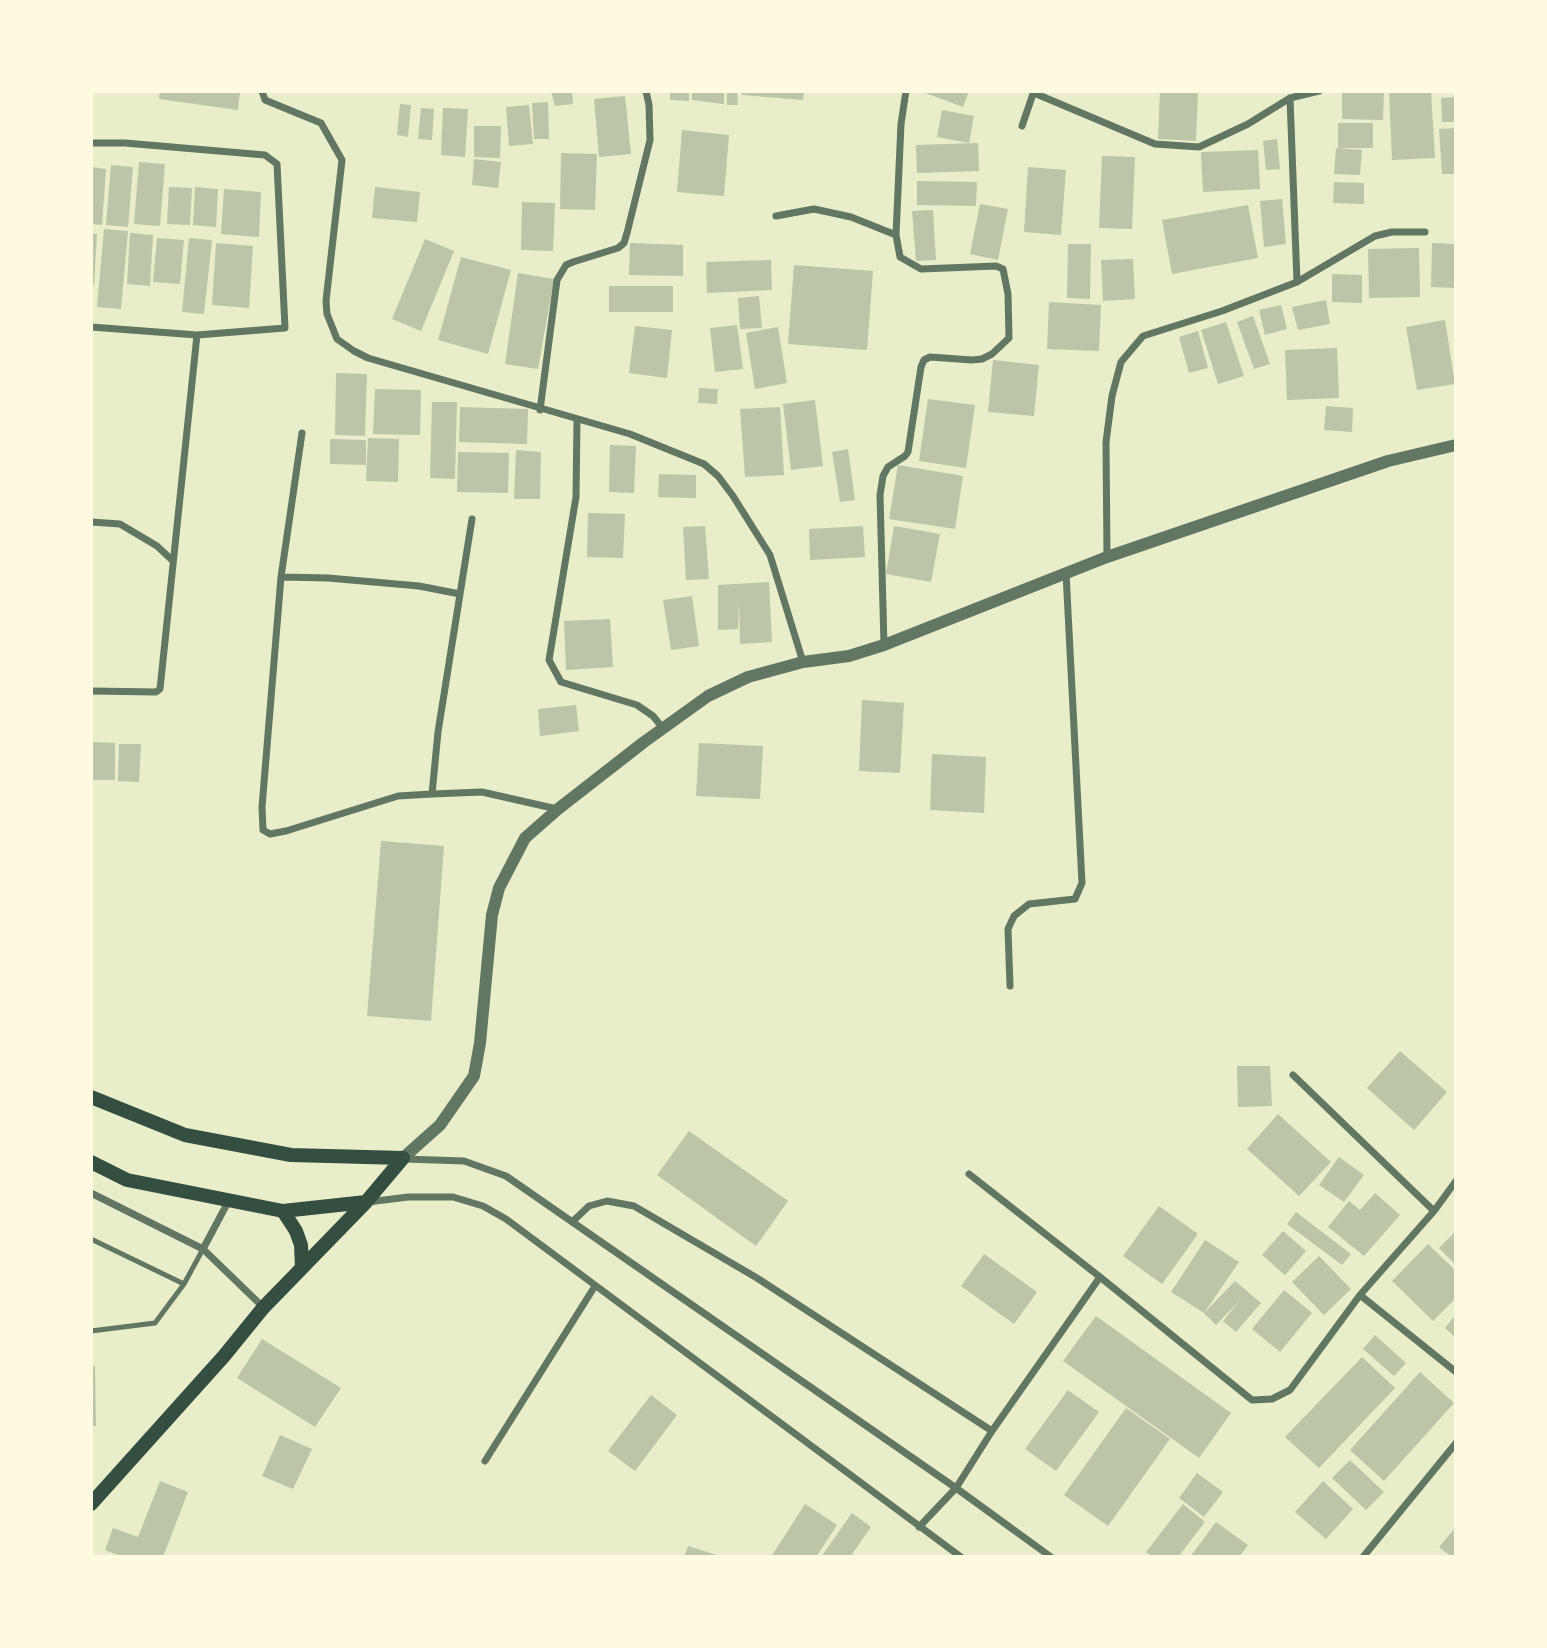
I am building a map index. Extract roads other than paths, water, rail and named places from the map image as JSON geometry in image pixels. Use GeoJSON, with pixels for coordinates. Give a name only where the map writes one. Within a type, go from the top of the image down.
{"type":"FeatureCollection","features":[{"type":"Feature","properties":{"kind":"main road"},"geometry":{"type":"LineString","coordinates":[[91,1097],[185,1135],[291,1155],[403,1158]]}},
{"type":"Feature","properties":{"kind":"main road"},"geometry":{"type":"LineString","coordinates":[[91,1504],[215,1366],[263,1308],[366,1202],[403,1158]]}},
{"type":"Feature","properties":{"kind":"main road"},"geometry":{"type":"LineString","coordinates":[[91,1162],[127,1181],[283,1211],[366,1202]]}},
{"type":"Feature","properties":{"kind":"main road"},"geometry":{"type":"LineString","coordinates":[[283,1211],[296,1231],[301,1245],[302,1268]]}},
{"type":"Feature","properties":{"kind":"street"},"geometry":{"type":"LineString","coordinates":[[262,91],[264,100],[321,123],[342,160],[326,301],[327,314],[337,339],[368,358],[630,434],[704,464],[719,476],[770,555],[803,662]]}},
{"type":"Feature","properties":{"kind":"street"},"geometry":{"type":"LineString","coordinates":[[540,410],[557,280],[566,265],[618,248],[624,243],[650,140],[646,91]]}},
{"type":"Feature","properties":{"kind":"street"},"geometry":{"type":"LineString","coordinates":[[884,645],[880,495],[883,476],[888,467],[908,452],[921,367],[930,357],[982,359],[992,354],[1009,338],[1008,294],[1003,269],[996,266],[921,269],[900,257],[896,234],[901,124],[906,91]]}},
{"type":"Feature","properties":{"kind":"street"},"geometry":{"type":"LineString","coordinates":[[1022,125],[1034,92],[1155,144],[1199,147],[1248,124],[1290,98],[1318,91]]}},
{"type":"Feature","properties":{"kind":"street"},"geometry":{"type":"LineString","coordinates":[[1290,98],[1297,282]]}},
{"type":"Feature","properties":{"kind":"street"},"geometry":{"type":"LineString","coordinates":[[91,143],[125,143],[265,155],[276,164],[285,328],[197,335],[91,327]]}},
{"type":"Feature","properties":{"kind":"street"},"geometry":{"type":"LineString","coordinates":[[776,216],[814,209],[851,217],[896,234]]}},
{"type":"Feature","properties":{"kind":"street"},"geometry":{"type":"LineString","coordinates":[[1107,557],[1106,442],[1112,397],[1121,362],[1143,336],[1297,282],[1375,236],[1392,232],[1425,232]]}},
{"type":"Feature","properties":{"kind":"street"},"geometry":{"type":"LineString","coordinates":[[91,691],[160,690],[197,335]]}},
{"type":"Feature","properties":{"kind":"street"},"geometry":{"type":"LineString","coordinates":[[578,420],[576,497],[549,660],[561,682],[637,705],[653,716],[662,727]]}},
{"type":"Feature","properties":{"kind":"street"},"geometry":{"type":"LineString","coordinates":[[302,433],[281,577],[262,807],[263,830],[270,834],[286,831],[398,796],[482,792],[558,809]]}},
{"type":"Feature","properties":{"kind":"street"},"geometry":{"type":"LineString","coordinates":[[403,1158],[440,1125],[474,1076],[481,1043],[492,915],[499,888],[525,838],[662,727],[708,696],[748,677],[803,662],[849,656],[884,645],[1107,557],[1388,461],[1456,445]]}},
{"type":"Feature","properties":{"kind":"street"},"geometry":{"type":"LineString","coordinates":[[432,794],[438,732],[472,519]]}},
{"type":"Feature","properties":{"kind":"street"},"geometry":{"type":"LineString","coordinates":[[91,522],[120,524],[156,546],[173,561]]}},
{"type":"Feature","properties":{"kind":"street"},"geometry":{"type":"LineString","coordinates":[[1010,986],[1008,929],[1014,916],[1029,904],[1075,899],[1082,883],[1066,572]]}},
{"type":"Feature","properties":{"kind":"street"},"geometry":{"type":"LineString","coordinates":[[281,577],[419,586],[460,594]]}},
{"type":"Feature","properties":{"kind":"street"},"geometry":{"type":"LineString","coordinates":[[1293,1075],[1434,1211]]}},
{"type":"Feature","properties":{"kind":"street"},"geometry":{"type":"LineString","coordinates":[[403,1158],[464,1161],[506,1176],[956,1488],[1051,1557]]}},
{"type":"Feature","properties":{"kind":"street"},"geometry":{"type":"LineString","coordinates":[[969,1174],[1252,1399],[1272,1399],[1290,1390],[1360,1295],[1434,1211],[1456,1181]]}},
{"type":"Feature","properties":{"kind":"street"},"geometry":{"type":"LineString","coordinates":[[91,1193],[203,1249],[263,1308]]}},
{"type":"Feature","properties":{"kind":"street"},"geometry":{"type":"LineString","coordinates":[[366,1202],[408,1197],[453,1197],[483,1206],[506,1219],[961,1557]]}},
{"type":"Feature","properties":{"kind":"street"},"geometry":{"type":"LineString","coordinates":[[572,1222],[589,1206],[607,1201],[634,1206],[757,1278],[992,1431]]}},
{"type":"Feature","properties":{"kind":"street"},"geometry":{"type":"LineString","coordinates":[[203,1249],[228,1202]]}},
{"type":"Feature","properties":{"kind":"street"},"geometry":{"type":"LineString","coordinates":[[919,1527],[956,1488],[992,1431],[1100,1277]]}},
{"type":"Feature","properties":{"kind":"street"},"geometry":{"type":"LineString","coordinates":[[485,1461],[595,1286]]}},
{"type":"Feature","properties":{"kind":"street"},"geometry":{"type":"LineString","coordinates":[[1360,1295],[1456,1373]]}},
{"type":"Feature","properties":{"kind":"street"},"geometry":{"type":"LineString","coordinates":[[1363,1557],[1456,1443]]}},
{"type":"Feature","properties":{"kind":"lane"},"geometry":{"type":"LineString","coordinates":[[91,1239],[184,1284]]}},
{"type":"Feature","properties":{"kind":"lane"},"geometry":{"type":"LineString","coordinates":[[91,1331],[155,1323],[184,1284],[203,1249]]}}]}
